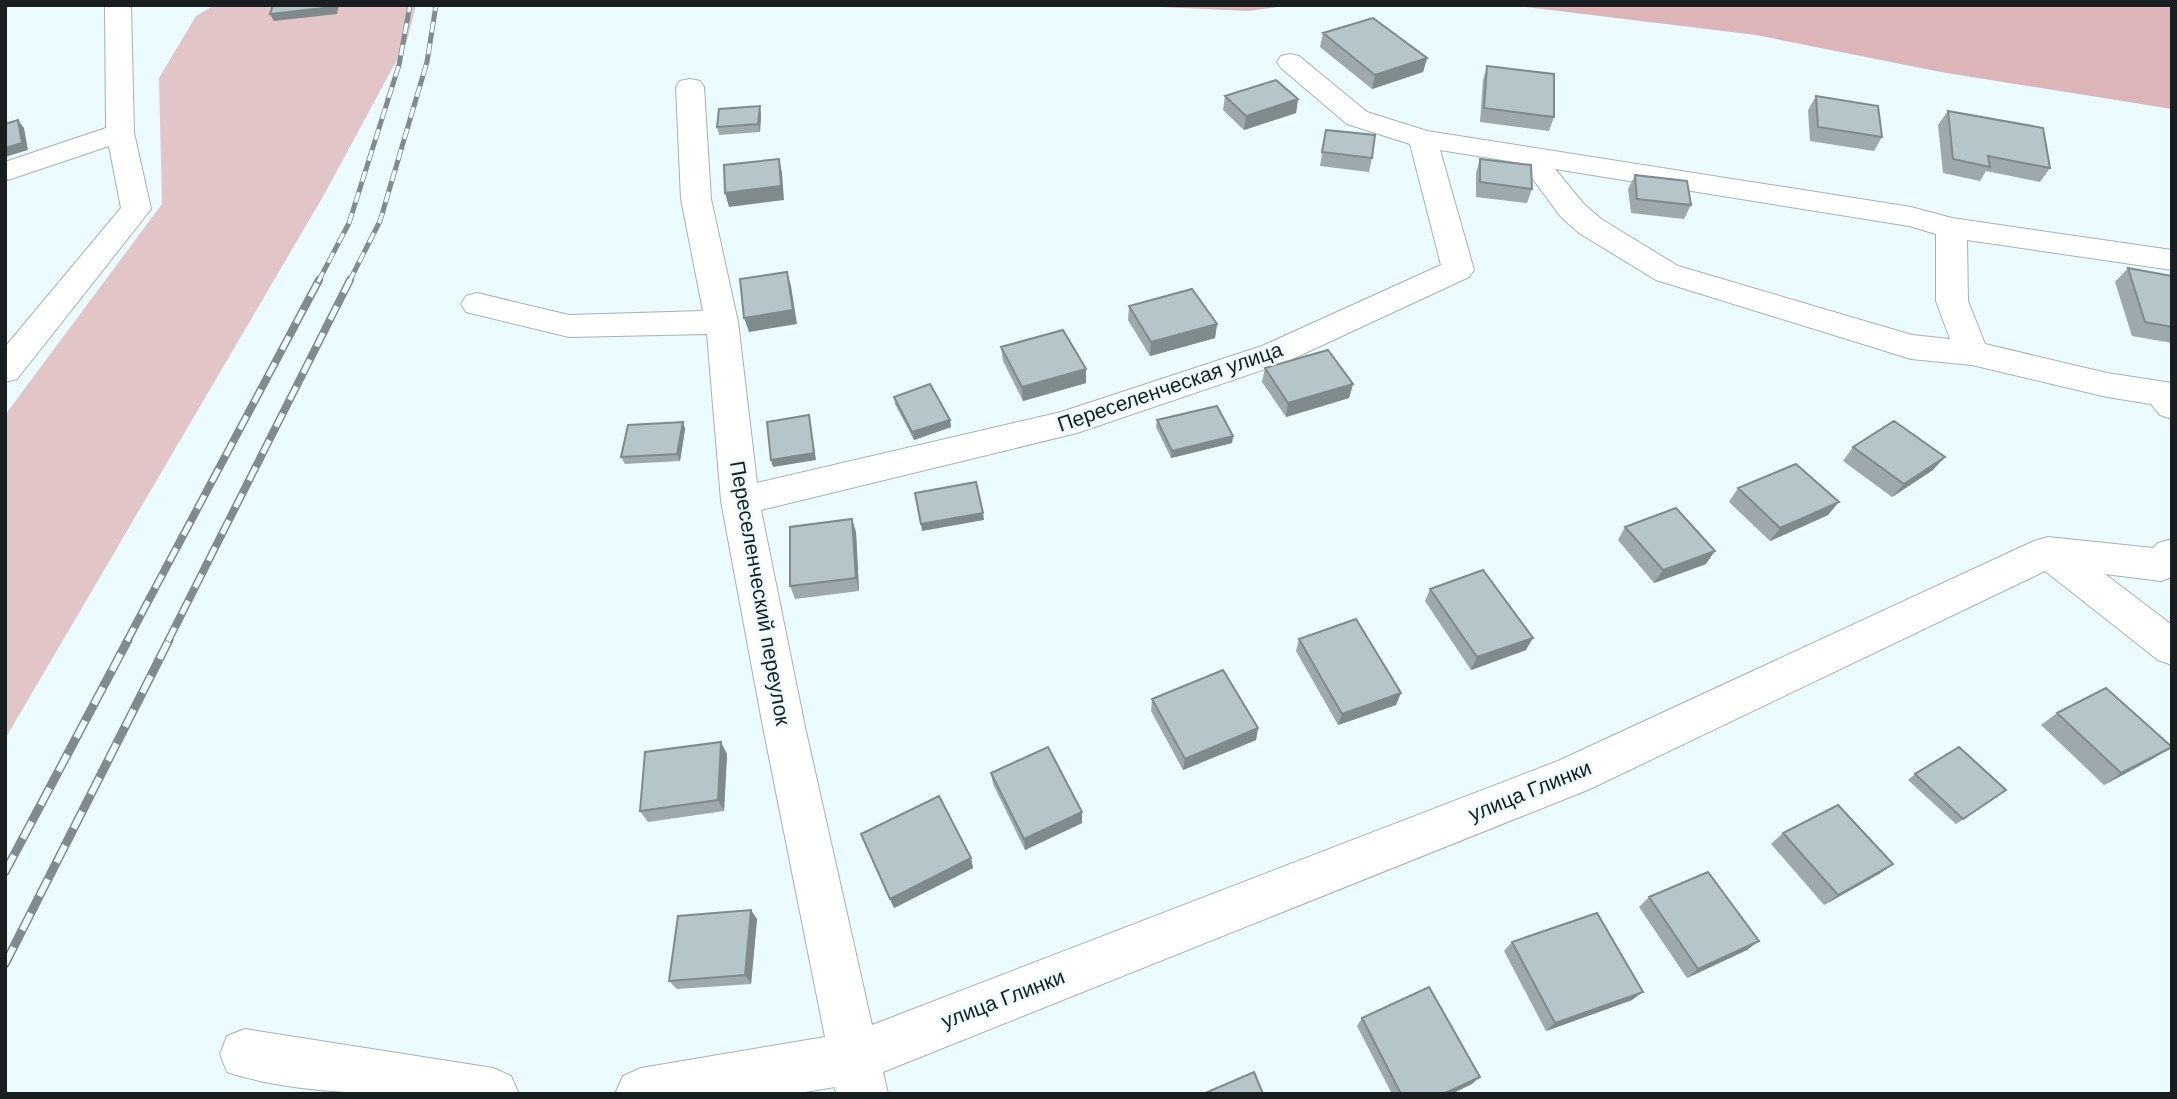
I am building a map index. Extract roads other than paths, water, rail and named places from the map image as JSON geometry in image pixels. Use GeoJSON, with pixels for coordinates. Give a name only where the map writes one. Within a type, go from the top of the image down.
{"type":"FeatureCollection","features":[{"type":"Feature","properties":{"kind":"street"},"geometry":{"type":"LineString","coordinates":[[5,370],[136,209],[120,133],[118,5]]}},
{"type":"Feature","properties":{"kind":"street"},"geometry":{"type":"LineString","coordinates":[[1290,62],[1357,118],[1423,139],[1911,217],[1951,228],[2172,260]]}},
{"type":"Feature","properties":{"kind":"street","name":"Переселенческий переулок"},"geometry":{"type":"LineString","coordinates":[[690,87],[695,199],[722,322],[740,501],[858,1076]]}},
{"type":"Feature","properties":{"kind":"street"},"geometry":{"type":"LineString","coordinates":[[5,172],[120,133]]}},
{"type":"Feature","properties":{"kind":"street","name":"Переселенческая улица"},"geometry":{"type":"LineString","coordinates":[[740,501],[1064,424],[1274,354],[1458,270],[1423,139]]}},
{"type":"Feature","properties":{"kind":"street"},"geometry":{"type":"LineString","coordinates":[[1529,155],[1572,210],[1590,226],[1667,273],[1911,347],[1972,353],[2168,398]]}},
{"type":"Feature","properties":{"kind":"street"},"geometry":{"type":"LineString","coordinates":[[1951,228],[1952,301],[1972,353]]}},
{"type":"Feature","properties":{"kind":"street"},"geometry":{"type":"LineString","coordinates":[[477,304],[569,326],[722,322]]}},
{"type":"Feature","properties":{"kind":"street"},"geometry":{"type":"LineString","coordinates":[[2048,552],[2161,565],[2172,554]]}},
{"type":"Feature","properties":{"kind":"street"},"geometry":{"type":"LineString","coordinates":[[2048,552],[2172,648]]}},
{"type":"Feature","properties":{"kind":"street","name":"улица Глинки"},"geometry":{"type":"LineString","coordinates":[[641,1094],[858,1076],[1574,775],[2048,552]]}},
{"type":"Feature","properties":{"kind":"street"},"geometry":{"type":"LineString","coordinates":[[245,1054],[494,1094]]}},
{"type":"Feature","properties":{"kind":"railway"},"geometry":{"type":"LineString","coordinates":[[318,282],[349,223],[399,65],[410,5]]}},
{"type":"Feature","properties":{"kind":"railway"},"geometry":{"type":"LineString","coordinates":[[349,282],[380,221],[427,62],[436,5]]}},
{"type":"Feature","properties":{"kind":"railway"},"geometry":{"type":"LineString","coordinates":[[127,641],[319,280]]}},
{"type":"Feature","properties":{"kind":"railway"},"geometry":{"type":"LineString","coordinates":[[168,641],[350,280]]}},
{"type":"Feature","properties":{"kind":"railway"},"geometry":{"type":"LineString","coordinates":[[5,872],[128,640]]}},
{"type":"Feature","properties":{"kind":"railway"},"geometry":{"type":"LineString","coordinates":[[5,964],[169,640]]}}]}
